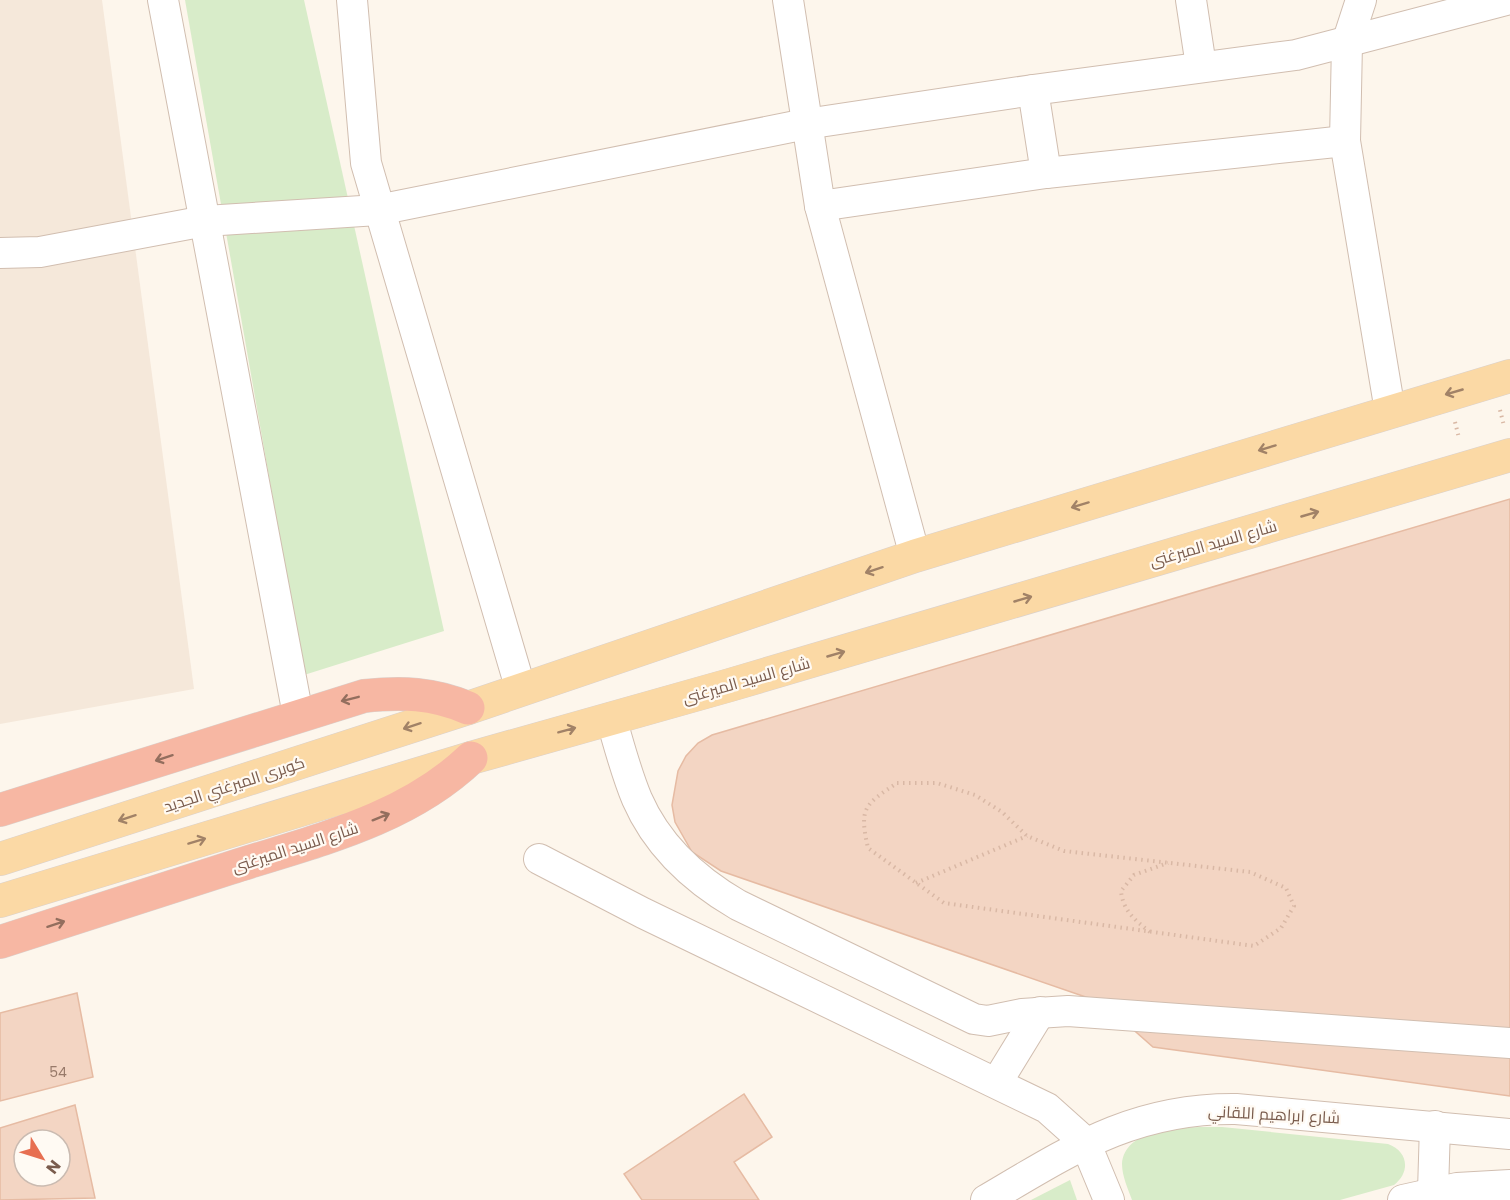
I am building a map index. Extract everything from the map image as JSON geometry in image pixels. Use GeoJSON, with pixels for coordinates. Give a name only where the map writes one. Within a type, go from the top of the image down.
{"type":"FeatureCollection","features":[{"type":"Feature","properties":{"kind":"highway"},"geometry":{"type":"LineString","coordinates":[[0,810],[364,696],[393,693],[443,697],[468,708]]}},
{"type":"Feature","properties":{"kind":"highway","name":"شارع السيد الميرغنى"},"geometry":{"type":"LineString","coordinates":[[0,942],[354,828],[424,796],[448,779],[471,758]]}},
{"type":"Feature","properties":{"kind":"main road"},"geometry":{"type":"LineString","coordinates":[[468,708],[915,556],[1501,379]]}},
{"type":"Feature","properties":{"kind":"main road","name":"شارع السيد الميرغنى"},"geometry":{"type":"LineString","coordinates":[[471,758],[1467,468],[1509,446]]}},
{"type":"Feature","properties":{"kind":"main road"},"geometry":{"type":"LineString","coordinates":[[521,690],[534,739]]}},
{"type":"Feature","properties":{"kind":"main road","name":"كوبرى الميرغني الجديد"},"geometry":{"type":"LineString","coordinates":[[0,859],[468,708]]}},
{"type":"Feature","properties":{"kind":"main road"},"geometry":{"type":"LineString","coordinates":[[0,901],[471,758]]}},
{"type":"Feature","properties":{"kind":"street"},"geometry":{"type":"LineString","coordinates":[[163,0],[298,715]]}},
{"type":"Feature","properties":{"kind":"street"},"geometry":{"type":"LineString","coordinates":[[352,0],[366,164],[521,690]]}},
{"type":"Feature","properties":{"kind":"street"},"geometry":{"type":"LineString","coordinates":[[788,0],[820,206],[915,556]]}},
{"type":"Feature","properties":{"kind":"street"},"geometry":{"type":"LineString","coordinates":[[1191,0],[1201,66]]}},
{"type":"Feature","properties":{"kind":"street"},"geometry":{"type":"LineString","coordinates":[[1361,0],[1347,43],[1345,141],[1390,411]]}},
{"type":"Feature","properties":{"kind":"street"},"geometry":{"type":"LineString","coordinates":[[0,253],[40,252],[205,221],[378,210],[806,124],[1201,66],[1296,55],[1506,0]]}},
{"type":"Feature","properties":{"kind":"street"},"geometry":{"type":"LineString","coordinates":[[1033,90],[1046,173]]}},
{"type":"Feature","properties":{"kind":"street"},"geometry":{"type":"LineString","coordinates":[[820,206],[1046,173],[1345,141]]}},
{"type":"Feature","properties":{"kind":"street"},"geometry":{"type":"LineString","coordinates":[[611,718],[636,798],[650,824],[681,862],[714,890],[738,905],[974,1019],[988,1021],[1040,1012],[1068,1011],[1510,1043]]}},
{"type":"Feature","properties":{"kind":"street"},"geometry":{"type":"LineString","coordinates":[[539,859],[642,913],[1047,1108],[1085,1142],[1109,1200]]}},
{"type":"Feature","properties":{"kind":"street"},"geometry":{"type":"LineString","coordinates":[[997,1082],[1040,1012]]}},
{"type":"Feature","properties":{"kind":"street","name":"شارع ابراهيم اللقاني"},"geometry":{"type":"LineString","coordinates":[[986,1200],[1085,1142],[1147,1119],[1221,1108],[1510,1134]]}},
{"type":"Feature","properties":{"kind":"street"},"geometry":{"type":"LineString","coordinates":[[1433,1191],[1435,1126]]}},
{"type":"Feature","properties":{"kind":"street"},"geometry":{"type":"LineString","coordinates":[[1403,1200],[1433,1191],[1481,1185],[1510,1185]]}},
{"type":"Feature","properties":{"kind":"path"},"geometry":{"type":"LineString","coordinates":[[1501,379],[1509,446]]}},
{"type":"Feature","properties":{"kind":"path"},"geometry":{"type":"LineString","coordinates":[[1448,394],[1467,468]]}},
{"type":"Feature","properties":{"kind":"path"},"geometry":{"type":"LineString","coordinates":[[897,783],[937,783],[975,795],[1002,812],[1027,836],[1064,851],[1171,862],[1250,872],[1286,888],[1294,906],[1281,928],[1254,946],[944,903],[868,848],[862,822],[870,801],[897,783]]}},
{"type":"Feature","properties":{"kind":"path"},"geometry":{"type":"LineString","coordinates":[[916,883],[1027,836]]}},
{"type":"Feature","properties":{"kind":"path"},"geometry":{"type":"LineString","coordinates":[[1150,932],[1131,917],[1122,901],[1121,891],[1134,875],[1171,862]]}},
{"type":"Feature","properties":{"kind":"shaded area"},"geometry":{"type":"Polygon","coordinates":[[[0,0],[102,0],[194,689],[0,724],[0,0]]]}},
{"type":"Feature","properties":{"kind":"green space"},"geometry":{"type":"Polygon","coordinates":[[[185,0],[304,0],[444,631],[304,675],[185,0]]]}},
{"type":"Feature","properties":{"kind":"green space"},"geometry":{"type":"Polygon","coordinates":[[[1222,1127],[1388,1144],[1400,1152],[1405,1168],[1394,1185],[1340,1200],[1132,1200],[1124,1178],[1122,1164],[1126,1151],[1135,1141],[1162,1130],[1222,1127]]]}},
{"type":"Feature","properties":{"kind":"green space"},"geometry":{"type":"Polygon","coordinates":[[[1070,1180],[1077,1200],[1031,1200],[1070,1180]]]}},
{"type":"Feature","properties":{"kind":"building"},"geometry":{"type":"Polygon","coordinates":[[[1510,499],[1510,1096],[1153,1047],[1103,1003],[721,871],[692,852],[675,822],[672,805],[678,771],[686,756],[698,743],[712,735],[1510,499]]]}},
{"type":"Feature","properties":{"kind":"building"},"geometry":{"type":"Polygon","coordinates":[[[77,993],[93,1077],[0,1101],[0,1013],[77,993]]]}},
{"type":"Feature","properties":{"kind":"building"},"geometry":{"type":"Polygon","coordinates":[[[744,1094],[772,1137],[734,1162],[759,1200],[642,1200],[624,1174],[744,1094]]]}},
{"type":"Feature","properties":{"kind":"building"},"geometry":{"type":"Polygon","coordinates":[[[75,1105],[95,1198],[0,1200],[0,1128],[75,1105]]]}}]}
